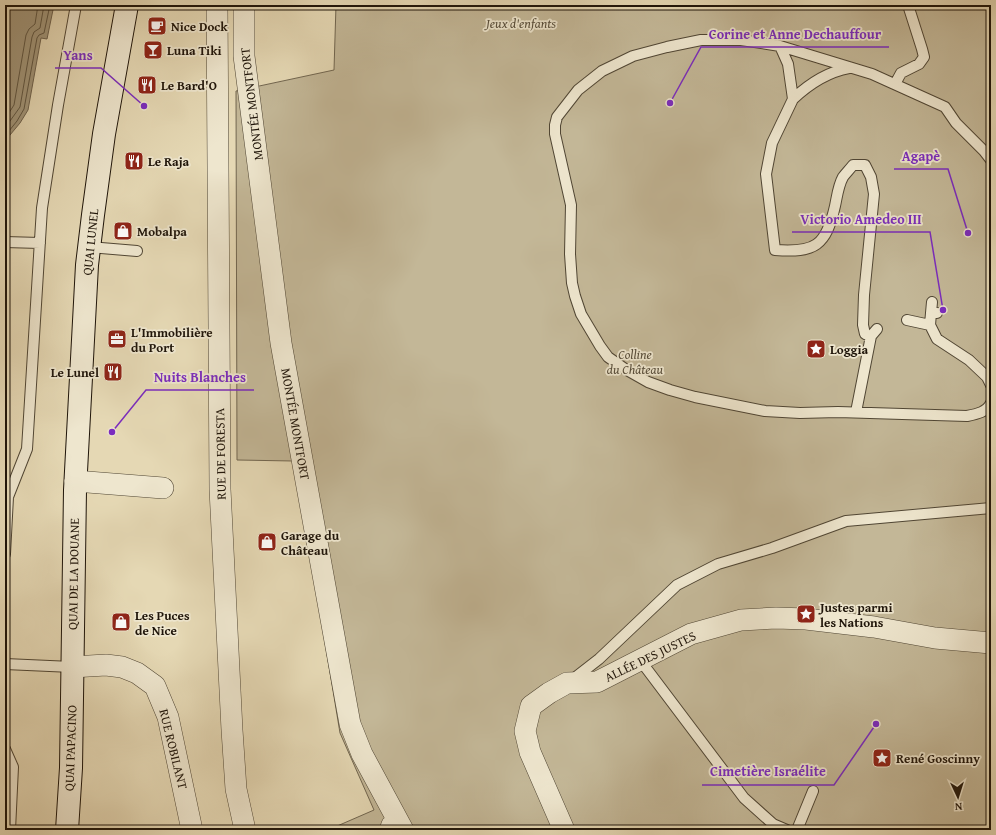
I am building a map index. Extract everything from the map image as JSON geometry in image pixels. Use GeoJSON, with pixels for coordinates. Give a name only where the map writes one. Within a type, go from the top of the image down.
{"type":"FeatureCollection","features":[{"type":"Feature","properties":{"kind":"main road","name":"QUAI LUNEL"},"geometry":{"type":"LineString","coordinates":[[75,481],[92,215],[104,134],[127,5]]}},
{"type":"Feature","properties":{"kind":"main road","name":"QUAI DE LA DOUANE"},"geometry":{"type":"LineString","coordinates":[[72,667],[75,481]]}},
{"type":"Feature","properties":{"kind":"main road","name":"QUAI PAPACINO"},"geometry":{"type":"LineString","coordinates":[[67,830],[71,768],[72,667]]}},
{"type":"Feature","properties":{"kind":"street","name":"RUE DE FORESTA"},"geometry":{"type":"LineString","coordinates":[[217,5],[220,489],[231,723],[236,789],[245,830]]}},
{"type":"Feature","properties":{"kind":"street","name":"MONTÉE MONTFORT"},"geometry":{"type":"LineString","coordinates":[[244,5],[244,56],[281,343],[350,724],[362,754],[396,826]]}},
{"type":"Feature","properties":{"kind":"street"},"geometry":{"type":"LineString","coordinates":[[75,481],[163,488]]}},
{"type":"Feature","properties":{"kind":"street","name":"ALLÉE DES JUSTES"},"geometry":{"type":"LineString","coordinates":[[564,830],[530,752],[526,731],[531,706],[548,694],[567,684],[597,682],[691,634],[741,620],[776,618],[806,619],[874,627],[936,638],[991,643]]}},
{"type":"Feature","properties":{"kind":"street","name":"RUE ROBILANT"},"geometry":{"type":"LineString","coordinates":[[72,667],[106,665],[122,667],[137,673],[155,686],[168,717],[192,830]]}},
{"type":"Feature","properties":{"kind":"lane"},"geometry":{"type":"LineString","coordinates":[[5,554],[8,497],[27,449],[43,200],[76,5]]}},
{"type":"Feature","properties":{"kind":"lane"},"geometry":{"type":"LineString","coordinates":[[895,84],[901,73],[919,64],[924,57],[908,5]]}},
{"type":"Feature","properties":{"kind":"lane"},"geometry":{"type":"LineString","coordinates":[[991,160],[956,122],[945,107],[872,74],[780,46],[741,40],[701,40],[633,56],[602,71],[574,94],[557,117],[555,125],[555,134],[571,205],[570,254],[572,283],[575,296],[581,314],[600,346],[608,357],[625,369],[648,382],[670,390],[695,397],[765,411],[800,413],[856,412],[967,416],[978,414],[989,408],[991,403]]}},
{"type":"Feature","properties":{"kind":"lane"},"geometry":{"type":"LineString","coordinates":[[780,46],[788,64],[793,99]]}},
{"type":"Feature","properties":{"kind":"lane"},"geometry":{"type":"LineString","coordinates":[[850,68],[839,70],[822,77],[810,84],[793,99],[772,143],[766,174],[775,250],[800,250],[810,248],[820,243],[827,232],[832,218],[837,193],[843,177],[852,165],[865,165],[871,177],[874,194],[864,296],[863,325],[865,334],[874,332],[856,412]]}},
{"type":"Feature","properties":{"kind":"lane"},"geometry":{"type":"LineString","coordinates":[[5,242],[40,243]]}},
{"type":"Feature","properties":{"kind":"lane"},"geometry":{"type":"LineString","coordinates":[[89,247],[137,251]]}},
{"type":"Feature","properties":{"kind":"lane"},"geometry":{"type":"LineString","coordinates":[[932,302],[934,313],[930,326],[937,339],[969,360],[987,377],[991,385]]}},
{"type":"Feature","properties":{"kind":"lane"},"geometry":{"type":"LineString","coordinates":[[907,320],[930,326]]}},
{"type":"Feature","properties":{"kind":"lane"},"geometry":{"type":"LineString","coordinates":[[567,684],[599,659],[677,585],[718,564],[772,548],[846,521],[991,508]]}},
{"type":"Feature","properties":{"kind":"lane"},"geometry":{"type":"LineString","coordinates":[[640,660],[744,798],[773,824],[787,830]]}},
{"type":"Feature","properties":{"kind":"lane"},"geometry":{"type":"LineString","coordinates":[[5,664],[72,667]]}},
{"type":"Feature","properties":{"kind":"lane"},"geometry":{"type":"LineString","coordinates":[[5,749],[13,767],[10,830]]}},
{"type":"Feature","properties":{"kind":"lane"},"geometry":{"type":"LineString","coordinates":[[797,830],[813,791]]}},
{"type":"Feature","properties":{"kind":"green space","name":"Colline du Château"},"geometry":{"type":"Polygon","coordinates":[[[336,5],[991,5],[991,830],[328,830],[374,810],[340,733],[293,461],[237,460],[236,91],[334,70],[336,5]]]}},
{"type":"Feature","properties":{"kind":"water"},"geometry":{"type":"Polygon","coordinates":[[[5,5],[54,5],[47,39],[41,38],[28,110],[20,123],[5,141],[5,5]]]}},
{"type":"Feature","properties":{"kind":"place","name":"Nice Dock"},"geometry":{"type":"Point","coordinates":[157,26]}},
{"type":"Feature","properties":{"kind":"place","name":"Luna Tiki"},"geometry":{"type":"Point","coordinates":[153,50]}},
{"type":"Feature","properties":{"kind":"place","name":"Le Bard'O"},"geometry":{"type":"Point","coordinates":[147,85]}},
{"type":"Feature","properties":{"kind":"place","name":"Corine et Anne Dechauffour"},"geometry":{"type":"Point","coordinates":[670,103]}},
{"type":"Feature","properties":{"kind":"place","name":"Yans"},"geometry":{"type":"Point","coordinates":[144,106]}},
{"type":"Feature","properties":{"kind":"place","name":"Le Raja"},"geometry":{"type":"Point","coordinates":[134,161]}},
{"type":"Feature","properties":{"kind":"place","name":"Mobalpa"},"geometry":{"type":"Point","coordinates":[123,231]}},
{"type":"Feature","properties":{"kind":"place","name":"Agapè"},"geometry":{"type":"Point","coordinates":[968,233]}},
{"type":"Feature","properties":{"kind":"place","name":"Victorio Amedeo III"},"geometry":{"type":"Point","coordinates":[943,310]}},
{"type":"Feature","properties":{"kind":"place","name":"L'Immobilière du Port"},"geometry":{"type":"Point","coordinates":[117,339]}},
{"type":"Feature","properties":{"kind":"place","name":"Loggia"},"geometry":{"type":"Point","coordinates":[816,349]}},
{"type":"Feature","properties":{"kind":"place","name":"Le Lunel"},"geometry":{"type":"Point","coordinates":[113,372]}},
{"type":"Feature","properties":{"kind":"place","name":"Nuits Blanches"},"geometry":{"type":"Point","coordinates":[112,432]}},
{"type":"Feature","properties":{"kind":"place","name":"Garage du Château"},"geometry":{"type":"Point","coordinates":[267,542]}},
{"type":"Feature","properties":{"kind":"place","name":"Justes parmi les Nations"},"geometry":{"type":"Point","coordinates":[806,614]}},
{"type":"Feature","properties":{"kind":"place","name":"Les Puces de Nice"},"geometry":{"type":"Point","coordinates":[121,622]}},
{"type":"Feature","properties":{"kind":"place","name":"Cimetière Israélite"},"geometry":{"type":"Point","coordinates":[876,724]}},
{"type":"Feature","properties":{"kind":"place","name":"René Goscinny"},"geometry":{"type":"Point","coordinates":[882,758]}},
{"type":"Feature","properties":{"kind":"park label","name":"Jeux d'enfants"},"geometry":{"type":"Point","coordinates":[521,23]}}]}
